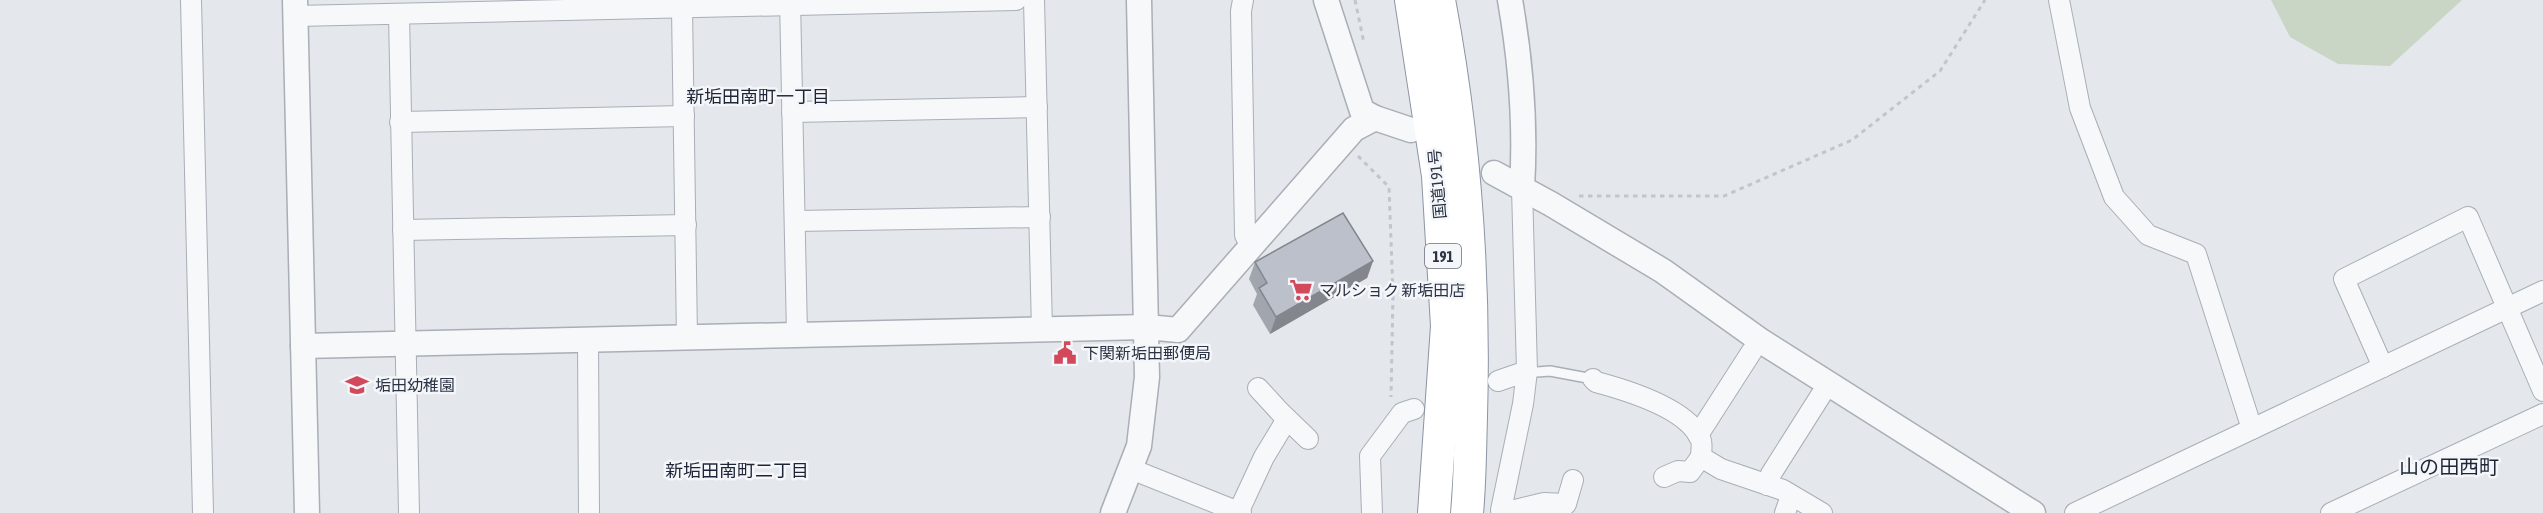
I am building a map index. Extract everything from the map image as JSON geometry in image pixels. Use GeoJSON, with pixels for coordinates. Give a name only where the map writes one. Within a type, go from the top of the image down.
{"type":"FeatureCollection","features":[{"type":"Feature","properties":{"kind":"highway","name":"国道191号"},"geometry":{"type":"LineString","coordinates":[[1411,0],[1438,176],[1447,326],[1434,513]]}},
{"type":"Feature","properties":{"kind":"highway","name":"国道191号"},"geometry":{"type":"LineString","coordinates":[[1439,0],[1454,82],[1467,204],[1473,349],[1467,513]]}},
{"type":"Feature","properties":{"kind":"street"},"geometry":{"type":"LineString","coordinates":[[191,0],[203,513]]}},
{"type":"Feature","properties":{"kind":"street"},"geometry":{"type":"LineString","coordinates":[[307,513],[295,8],[399,14],[682,8],[790,2],[1016,0]]}},
{"type":"Feature","properties":{"kind":"street"},"geometry":{"type":"LineString","coordinates":[[1034,0],[1042,330]]}},
{"type":"Feature","properties":{"kind":"street"},"geometry":{"type":"LineString","coordinates":[[1113,513],[1131,469],[1143,425],[1147,377],[1139,0]]}},
{"type":"Feature","properties":{"kind":"street"},"geometry":{"type":"LineString","coordinates":[[1243,0],[1241,11],[1245,235],[1251,247]]}},
{"type":"Feature","properties":{"kind":"street"},"geometry":{"type":"LineString","coordinates":[[1326,0],[1362,111],[1375,118],[1411,130]]}},
{"type":"Feature","properties":{"kind":"street"},"geometry":{"type":"LineString","coordinates":[[1510,0],[1519,55],[1525,128],[1522,188],[1532,371],[1501,510],[1515,510],[1545,503],[1566,504],[1573,480]]}},
{"type":"Feature","properties":{"kind":"street"},"geometry":{"type":"LineString","coordinates":[[2059,0],[2080,108],[2114,197],[2148,235],[2196,254],[2252,429]]}},
{"type":"Feature","properties":{"kind":"street"},"geometry":{"type":"LineString","coordinates":[[790,2],[797,335]]}},
{"type":"Feature","properties":{"kind":"street"},"geometry":{"type":"LineString","coordinates":[[682,8],[687,338]]}},
{"type":"Feature","properties":{"kind":"street"},"geometry":{"type":"LineString","coordinates":[[399,14],[410,513]]}},
{"type":"Feature","properties":{"kind":"street"},"geometry":{"type":"LineString","coordinates":[[792,112],[1037,107]]}},
{"type":"Feature","properties":{"kind":"street"},"geometry":{"type":"LineString","coordinates":[[400,122],[684,116]]}},
{"type":"Feature","properties":{"kind":"street"},"geometry":{"type":"LineString","coordinates":[[303,346],[1147,327],[1178,330],[1354,129],[1375,118]]}},
{"type":"Feature","properties":{"kind":"street"},"geometry":{"type":"LineString","coordinates":[[1494,173],[1663,271],[1761,341],[2033,513]]}},
{"type":"Feature","properties":{"kind":"street"},"geometry":{"type":"LineString","coordinates":[[795,221],[1040,217]]}},
{"type":"Feature","properties":{"kind":"street"},"geometry":{"type":"LineString","coordinates":[[2383,367],[2344,279],[2468,217],[2543,391]]}},
{"type":"Feature","properties":{"kind":"street"},"geometry":{"type":"LineString","coordinates":[[403,230],[686,225]]}},
{"type":"Feature","properties":{"kind":"street"},"geometry":{"type":"LineString","coordinates":[[2075,513],[2543,291]]}},
{"type":"Feature","properties":{"kind":"street"},"geometry":{"type":"LineString","coordinates":[[588,341],[589,513]]}},
{"type":"Feature","properties":{"kind":"street"},"geometry":{"type":"LineString","coordinates":[[1698,435],[1752,351]]}},
{"type":"Feature","properties":{"kind":"street"},"geometry":{"type":"LineString","coordinates":[[1498,381],[1532,371]]}},
{"type":"Feature","properties":{"kind":"street"},"geometry":{"type":"LineString","coordinates":[[1593,380],[1626,390],[1687,420],[1698,435],[1702,441],[1701,457],[1690,472],[1678,471],[1664,477]]}},
{"type":"Feature","properties":{"kind":"street"},"geometry":{"type":"LineString","coordinates":[[1258,388],[1308,439]]}},
{"type":"Feature","properties":{"kind":"street"},"geometry":{"type":"LineString","coordinates":[[1769,480],[1821,395]]}},
{"type":"Feature","properties":{"kind":"street"},"geometry":{"type":"LineString","coordinates":[[1372,513],[1370,456],[1402,413],[1414,409]]}},
{"type":"Feature","properties":{"kind":"street"},"geometry":{"type":"LineString","coordinates":[[2331,513],[2543,414]]}},
{"type":"Feature","properties":{"kind":"street"},"geometry":{"type":"LineString","coordinates":[[1131,469],[1239,513],[1268,449],[1287,419]]}},
{"type":"Feature","properties":{"kind":"street"},"geometry":{"type":"LineString","coordinates":[[1701,457],[1721,469],[1769,480],[1788,504],[1822,513]]}},
{"type":"Feature","properties":{"kind":"lane"},"geometry":{"type":"LineString","coordinates":[[1532,371],[1550,371],[1593,380]]}},
{"type":"Feature","properties":{"kind":"path"},"geometry":{"type":"LineString","coordinates":[[1551,204],[1569,196],[1724,196],[1852,141],[1940,72],[1985,0]]}},
{"type":"Feature","properties":{"kind":"path"},"geometry":{"type":"LineString","coordinates":[[1353,151],[1389,187],[1393,368],[1389,432]]}},
{"type":"Feature","properties":{"kind":"green space"},"geometry":{"type":"Polygon","coordinates":[[[2271,0],[2462,0],[2390,66],[2338,64],[2290,37],[2271,0]]]}},
{"type":"Feature","properties":{"kind":"building","name":"マルショク 新垢田店"},"geometry":{"type":"Polygon","coordinates":[[[1343,213],[1373,261],[1276,317],[1259,288],[1267,283],[1255,262],[1343,213]]]}},
{"type":"Feature","properties":{"kind":"place","name":"マルショク 新垢田店"},"geometry":{"type":"Point","coordinates":[1301,290]}},
{"type":"Feature","properties":{"kind":"place","name":"下関新垢田郵便局"},"geometry":{"type":"Point","coordinates":[1065,353]}},
{"type":"Feature","properties":{"kind":"place","name":"垢田幼稚園"},"geometry":{"type":"Point","coordinates":[357,385]}},
{"type":"Feature","properties":{"kind":"district","name":"新垢田南町一丁目"},"geometry":{"type":"Point","coordinates":[758,96]}},
{"type":"Feature","properties":{"kind":"district","name":"山の田西町"},"geometry":{"type":"Point","coordinates":[2449,466]}},
{"type":"Feature","properties":{"kind":"district","name":"新垢田南町二丁目"},"geometry":{"type":"Point","coordinates":[737,470]}}]}
